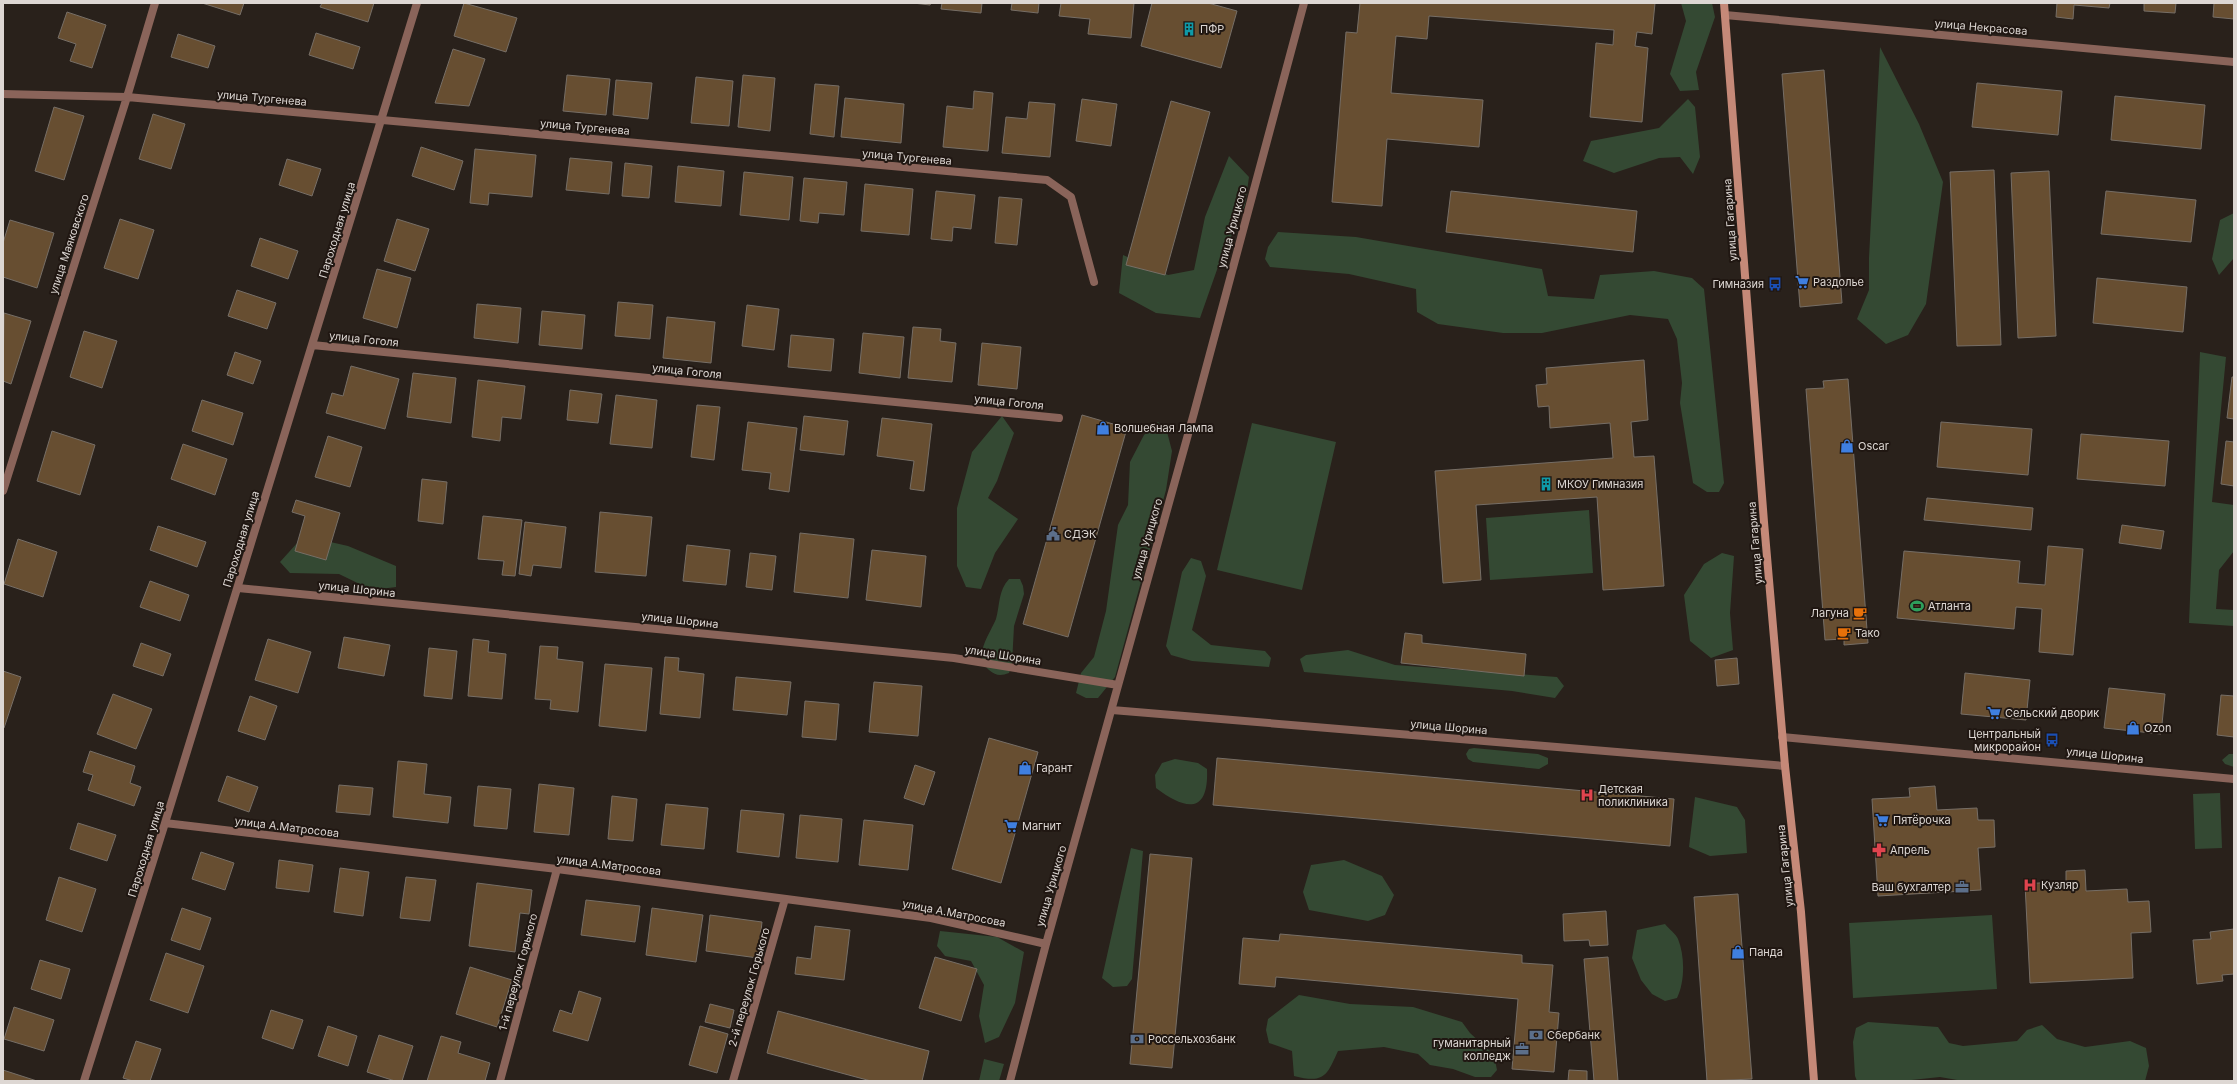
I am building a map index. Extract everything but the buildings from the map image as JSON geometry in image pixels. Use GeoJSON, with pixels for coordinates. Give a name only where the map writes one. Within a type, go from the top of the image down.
{"type":"FeatureCollection","features":[{"type":"Feature","properties":{"kind":"street","name":"улица Маяковского"},"geometry":{"type":"LineString","coordinates":[[3,491],[128,97],[155,3]]}},
{"type":"Feature","properties":{"kind":"street","name":"Пароходная улица"},"geometry":{"type":"LineString","coordinates":[[84,1081],[383,119],[417,3]]}},
{"type":"Feature","properties":{"kind":"street","name":"улица Урицкого"},"geometry":{"type":"LineString","coordinates":[[1010,1081],[1046,944],[1112,710],[1304,3]]}},
{"type":"Feature","properties":{"kind":"street","name":"улица Гагарина"},"geometry":{"type":"LineString","coordinates":[[1724,3],[1750,354],[1782,737],[1800,912],[1814,1081]]}},
{"type":"Feature","properties":{"kind":"street","name":"улица Некрасова"},"geometry":{"type":"LineString","coordinates":[[1725,15],[2234,62]]}},
{"type":"Feature","properties":{"kind":"street","name":"улица Тургенева"},"geometry":{"type":"LineString","coordinates":[[3,94],[128,97],[1047,180],[1071,197],[1094,282]]}},
{"type":"Feature","properties":{"kind":"street","name":"улица Гоголя"},"geometry":{"type":"LineString","coordinates":[[312,345],[1059,418]]}},
{"type":"Feature","properties":{"kind":"street","name":"улица Шорина"},"geometry":{"type":"LineString","coordinates":[[238,588],[954,658],[1118,685]]}},
{"type":"Feature","properties":{"kind":"street","name":"улица Шорина"},"geometry":{"type":"LineString","coordinates":[[1112,710],[1785,766]]}},
{"type":"Feature","properties":{"kind":"street","name":"улица Шорина"},"geometry":{"type":"LineString","coordinates":[[1782,737],[2234,779]]}},
{"type":"Feature","properties":{"kind":"street","name":"улица А.Матросова"},"geometry":{"type":"LineString","coordinates":[[165,824],[557,869],[931,918],[1046,944]]}},
{"type":"Feature","properties":{"kind":"street","name":"1-й переулок Горького"},"geometry":{"type":"LineString","coordinates":[[500,1081],[557,869]]}},
{"type":"Feature","properties":{"kind":"street","name":"2-й переулок Горького"},"geometry":{"type":"LineString","coordinates":[[733,1081],[785,899]]}},
{"type":"Feature","properties":{"kind":"green space"},"geometry":{"type":"Polygon","coordinates":[[[1681,3],[1712,3],[1715,17],[1696,72],[1699,90],[1680,91],[1670,74],[1686,21],[1681,3]]]}},
{"type":"Feature","properties":{"kind":"green space"},"geometry":{"type":"Polygon","coordinates":[[[1880,47],[1919,124],[1943,182],[1926,304],[1908,335],[1886,344],[1857,319],[1869,290],[1869,258],[1880,47]]]}},
{"type":"Feature","properties":{"kind":"green space"},"geometry":{"type":"Polygon","coordinates":[[[1688,99],[1695,107],[1700,157],[1693,174],[1680,157],[1659,158],[1614,173],[1583,161],[1591,141],[1659,128],[1688,99]]]}},
{"type":"Feature","properties":{"kind":"green space"},"geometry":{"type":"Polygon","coordinates":[[[1229,156],[1249,177],[1245,205],[1219,264],[1200,318],[1156,313],[1119,293],[1123,255],[1168,275],[1194,270],[1205,217],[1229,156]]]}},
{"type":"Feature","properties":{"kind":"green space"},"geometry":{"type":"Polygon","coordinates":[[[2234,213],[2234,258],[2219,275],[2212,259],[2220,220],[2234,213]]]}},
{"type":"Feature","properties":{"kind":"green space"},"geometry":{"type":"Polygon","coordinates":[[[1278,232],[1356,237],[1542,269],[1548,296],[1594,299],[1600,275],[1654,271],[1692,278],[1704,289],[1724,483],[1719,492],[1707,492],[1693,483],[1680,403],[1682,383],[1677,339],[1668,319],[1630,315],[1542,333],[1503,333],[1438,324],[1417,312],[1416,289],[1349,274],[1270,267],[1265,259],[1268,247],[1278,232]]]}},
{"type":"Feature","properties":{"kind":"green space"},"geometry":{"type":"Polygon","coordinates":[[[2200,352],[2226,357],[2212,502],[2234,505],[2234,551],[2219,570],[2216,609],[2234,610],[2234,626],[2189,623],[2200,352]]]}},
{"type":"Feature","properties":{"kind":"green space"},"geometry":{"type":"Polygon","coordinates":[[[1002,416],[1014,433],[997,481],[988,498],[1018,519],[995,553],[981,589],[966,587],[957,566],[957,508],[972,452],[1002,416]]]}},
{"type":"Feature","properties":{"kind":"green space"},"geometry":{"type":"Polygon","coordinates":[[[1158,422],[1166,428],[1172,451],[1166,490],[1115,677],[1098,698],[1086,698],[1076,693],[1081,673],[1094,657],[1106,611],[1118,525],[1128,505],[1130,462],[1144,435],[1158,422]]]}},
{"type":"Feature","properties":{"kind":"green space"},"geometry":{"type":"Polygon","coordinates":[[[1252,423],[1336,442],[1302,590],[1217,570],[1252,423]]]}},
{"type":"Feature","properties":{"kind":"green space"},"geometry":{"type":"Polygon","coordinates":[[[1589,510],[1593,573],[1490,580],[1486,518],[1589,510]]]}},
{"type":"Feature","properties":{"kind":"green space"},"geometry":{"type":"Polygon","coordinates":[[[326,541],[348,546],[396,566],[396,587],[372,590],[339,574],[290,573],[280,562],[298,542],[326,541]]]}},
{"type":"Feature","properties":{"kind":"green space"},"geometry":{"type":"Polygon","coordinates":[[[1722,553],[1734,556],[1730,613],[1733,650],[1711,658],[1690,641],[1684,595],[1704,564],[1722,553]]]}},
{"type":"Feature","properties":{"kind":"green space"},"geometry":{"type":"Polygon","coordinates":[[[1191,558],[1201,561],[1206,576],[1192,630],[1211,645],[1265,651],[1271,658],[1269,667],[1192,661],[1171,655],[1166,646],[1182,572],[1191,558]]]}},
{"type":"Feature","properties":{"kind":"green space"},"geometry":{"type":"Polygon","coordinates":[[[1009,579],[1020,579],[1024,594],[1014,626],[1012,664],[1009,673],[999,675],[989,670],[984,664],[982,652],[996,619],[1003,588],[1009,579]]]}},
{"type":"Feature","properties":{"kind":"green space"},"geometry":{"type":"Polygon","coordinates":[[[1348,650],[1395,665],[1557,677],[1564,686],[1555,698],[1512,691],[1304,672],[1300,659],[1306,655],[1348,650]]]}},
{"type":"Feature","properties":{"kind":"green space"},"geometry":{"type":"Polygon","coordinates":[[[1474,748],[1538,754],[1548,758],[1548,764],[1539,769],[1473,762],[1468,759],[1466,754],[1469,749],[1474,748]]]}},
{"type":"Feature","properties":{"kind":"green space"},"geometry":{"type":"Polygon","coordinates":[[[2229,754],[2234,754],[2234,767],[2225,764],[2222,760],[2229,754]]]}},
{"type":"Feature","properties":{"kind":"green space"},"geometry":{"type":"Polygon","coordinates":[[[1175,759],[1198,763],[1207,769],[1207,784],[1204,794],[1199,801],[1193,804],[1185,804],[1176,801],[1156,788],[1155,775],[1162,763],[1175,759]]]}},
{"type":"Feature","properties":{"kind":"green space"},"geometry":{"type":"Polygon","coordinates":[[[2220,793],[2222,848],[2195,849],[2193,794],[2220,793]]]}},
{"type":"Feature","properties":{"kind":"green space"},"geometry":{"type":"Polygon","coordinates":[[[1695,797],[1737,807],[1745,820],[1747,853],[1710,856],[1689,847],[1695,797]]]}},
{"type":"Feature","properties":{"kind":"green space"},"geometry":{"type":"Polygon","coordinates":[[[1131,848],[1143,851],[1132,979],[1127,986],[1113,987],[1102,978],[1131,848]]]}},
{"type":"Feature","properties":{"kind":"green space"},"geometry":{"type":"Polygon","coordinates":[[[1344,860],[1382,876],[1394,895],[1385,915],[1368,921],[1309,910],[1303,892],[1311,865],[1344,860]]]}},
{"type":"Feature","properties":{"kind":"green space"},"geometry":{"type":"Polygon","coordinates":[[[1992,915],[1997,989],[1853,998],[1849,923],[1992,915]]]}},
{"type":"Feature","properties":{"kind":"green space"},"geometry":{"type":"Polygon","coordinates":[[[1665,924],[1678,939],[1682,953],[1683,977],[1680,992],[1677,998],[1665,1001],[1652,994],[1641,980],[1632,958],[1637,930],[1665,924]]]}},
{"type":"Feature","properties":{"kind":"green space"},"geometry":{"type":"Polygon","coordinates":[[[940,931],[997,937],[1024,952],[1015,1003],[999,1037],[985,1043],[979,1016],[984,985],[971,961],[945,956],[937,946],[940,931]]]}},
{"type":"Feature","properties":{"kind":"green space"},"geometry":{"type":"Polygon","coordinates":[[[1299,995],[1350,1004],[1413,1007],[1462,1022],[1470,1033],[1494,1055],[1497,1070],[1491,1077],[1475,1077],[1453,1069],[1430,1065],[1418,1054],[1384,1047],[1338,1051],[1331,1066],[1324,1076],[1312,1079],[1294,1076],[1292,1051],[1269,1043],[1266,1030],[1268,1019],[1299,995]]]}},
{"type":"Feature","properties":{"kind":"green space"},"geometry":{"type":"Polygon","coordinates":[[[1868,1022],[1938,1027],[1949,1043],[1963,1046],[2017,1041],[2027,1030],[2042,1025],[2057,1039],[2085,1047],[2130,1041],[2146,1048],[2149,1066],[2145,1081],[1963,1081],[1940,1077],[1902,1081],[1857,1081],[1855,1076],[1853,1042],[1856,1028],[1868,1022]]]}},
{"type":"Feature","properties":{"kind":"green space"},"geometry":{"type":"Polygon","coordinates":[[[984,1059],[1004,1064],[999,1081],[979,1081],[984,1059]]]}},
{"type":"Feature","properties":{"kind":"place","name":"ПФР"},"geometry":{"type":"Point","coordinates":[1189,29]}},
{"type":"Feature","properties":{"kind":"place","name":"Раздолье"},"geometry":{"type":"Point","coordinates":[1802,282]}},
{"type":"Feature","properties":{"kind":"place","name":"Гимназия"},"geometry":{"type":"Point","coordinates":[1775,284]}},
{"type":"Feature","properties":{"kind":"place","name":"Волшебная Лампа"},"geometry":{"type":"Point","coordinates":[1103,428]}},
{"type":"Feature","properties":{"kind":"place","name":"Oscar"},"geometry":{"type":"Point","coordinates":[1847,446]}},
{"type":"Feature","properties":{"kind":"place","name":"МКОУ Гимназия"},"geometry":{"type":"Point","coordinates":[1546,484]}},
{"type":"Feature","properties":{"kind":"place","name":"СДЭК"},"geometry":{"type":"Point","coordinates":[1053,534]}},
{"type":"Feature","properties":{"kind":"place","name":"Атланта"},"geometry":{"type":"Point","coordinates":[1917,606]}},
{"type":"Feature","properties":{"kind":"place","name":"Лагуна"},"geometry":{"type":"Point","coordinates":[1860,613]}},
{"type":"Feature","properties":{"kind":"place","name":"Тако"},"geometry":{"type":"Point","coordinates":[1844,633]}},
{"type":"Feature","properties":{"kind":"place","name":"Сельский дворик"},"geometry":{"type":"Point","coordinates":[1994,713]}},
{"type":"Feature","properties":{"kind":"place","name":"Ozon"},"geometry":{"type":"Point","coordinates":[2133,728]}},
{"type":"Feature","properties":{"kind":"place","name":"Центральный микрорайон"},"geometry":{"type":"Point","coordinates":[2052,740]}},
{"type":"Feature","properties":{"kind":"place","name":"Гарант"},"geometry":{"type":"Point","coordinates":[1025,768]}},
{"type":"Feature","properties":{"kind":"place","name":"Детская поликлиника"},"geometry":{"type":"Point","coordinates":[1587,795]}},
{"type":"Feature","properties":{"kind":"place","name":"Пятёрочка"},"geometry":{"type":"Point","coordinates":[1882,820]}},
{"type":"Feature","properties":{"kind":"place","name":"Магнит"},"geometry":{"type":"Point","coordinates":[1011,826]}},
{"type":"Feature","properties":{"kind":"place","name":"Апрель"},"geometry":{"type":"Point","coordinates":[1879,850]}},
{"type":"Feature","properties":{"kind":"place","name":"Кузляр"},"geometry":{"type":"Point","coordinates":[2030,885]}},
{"type":"Feature","properties":{"kind":"place","name":"Ваш бухгалтер"},"geometry":{"type":"Point","coordinates":[1962,887]}},
{"type":"Feature","properties":{"kind":"place","name":"Панда"},"geometry":{"type":"Point","coordinates":[1738,952]}},
{"type":"Feature","properties":{"kind":"place","name":"Сбербанк"},"geometry":{"type":"Point","coordinates":[1536,1035]}},
{"type":"Feature","properties":{"kind":"place","name":"Россельхозбанк"},"geometry":{"type":"Point","coordinates":[1137,1039]}},
{"type":"Feature","properties":{"kind":"place","name":"гуманитарный колледж"},"geometry":{"type":"Point","coordinates":[1522,1049]}}]}
